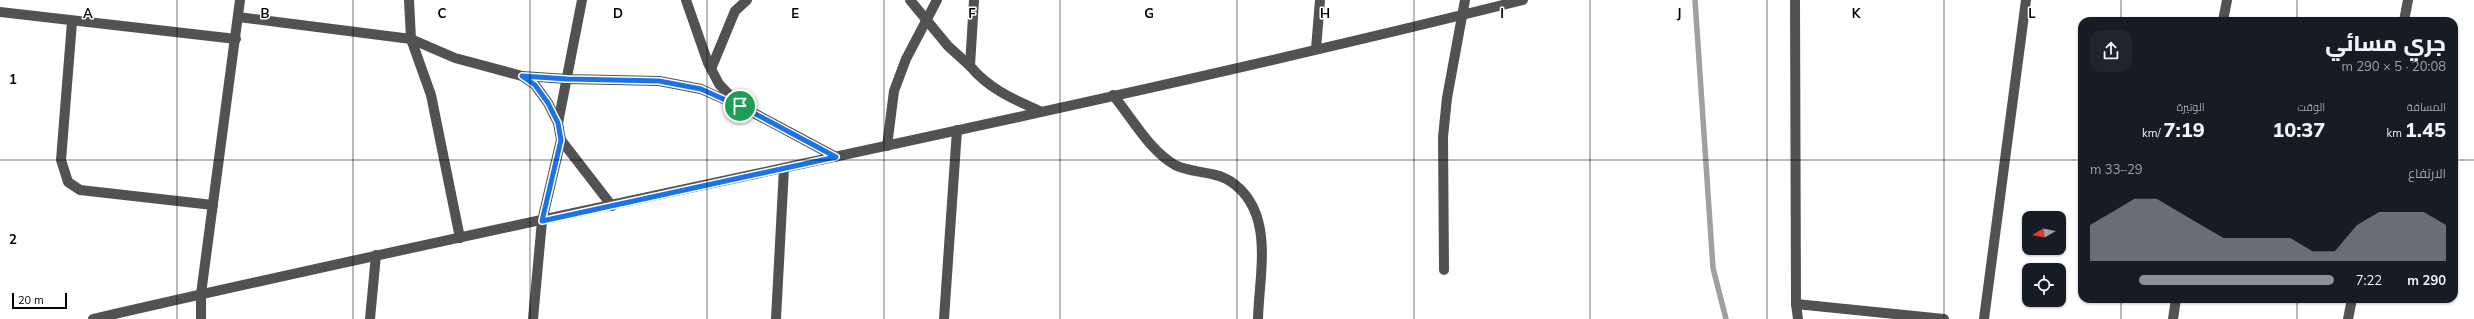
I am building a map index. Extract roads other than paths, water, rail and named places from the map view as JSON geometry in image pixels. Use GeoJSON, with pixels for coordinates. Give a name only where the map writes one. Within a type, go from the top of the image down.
{"type":"FeatureCollection","features":[{"type":"Feature","properties":{"kind":"street"},"geometry":{"type":"LineString","coordinates":[[201,319],[201,294],[240,0]]}},
{"type":"Feature","properties":{"kind":"street"},"geometry":{"type":"LineString","coordinates":[[409,0],[411,39],[430,95],[460,238]]}},
{"type":"Feature","properties":{"kind":"street"},"geometry":{"type":"LineString","coordinates":[[558,123],[582,0]]}},
{"type":"Feature","properties":{"kind":"street"},"geometry":{"type":"LineString","coordinates":[[686,0],[711,69],[719,84],[740,106]]}},
{"type":"Feature","properties":{"kind":"street"},"geometry":{"type":"LineString","coordinates":[[711,69],[735,11],[747,0]]}},
{"type":"Feature","properties":{"kind":"street"},"geometry":{"type":"LineString","coordinates":[[910,0],[948,46],[970,66],[981,80],[998,92],[1040,111]]}},
{"type":"Feature","properties":{"kind":"street"},"geometry":{"type":"LineString","coordinates":[[887,146],[894,91],[906,59],[937,0]]}},
{"type":"Feature","properties":{"kind":"street"},"geometry":{"type":"LineString","coordinates":[[970,66],[974,0]]}},
{"type":"Feature","properties":{"kind":"street"},"geometry":{"type":"LineString","coordinates":[[1316,49],[1320,0]]}},
{"type":"Feature","properties":{"kind":"street"},"geometry":{"type":"LineString","coordinates":[[1444,270],[1443,137],[1447,98],[1465,0]]}},
{"type":"Feature","properties":{"kind":"street"},"geometry":{"type":"LineString","coordinates":[[93,319],[376,255],[542,221],[887,146],[1316,49],[1523,0]]}},
{"type":"Feature","properties":{"kind":"street"},"geometry":{"type":"LineString","coordinates":[[1795,0],[1796,304],[1798,319]]}},
{"type":"Feature","properties":{"kind":"street"},"geometry":{"type":"LineString","coordinates":[[1984,319],[2026,0]]}},
{"type":"Feature","properties":{"kind":"street"},"geometry":{"type":"LineString","coordinates":[[2224,17],[2227,0]]}},
{"type":"Feature","properties":{"kind":"street"},"geometry":{"type":"LineString","coordinates":[[2405,17],[2408,0]]}},
{"type":"Feature","properties":{"kind":"street"},"geometry":{"type":"LineString","coordinates":[[0,12],[72,22],[236,39]]}},
{"type":"Feature","properties":{"kind":"street"},"geometry":{"type":"LineString","coordinates":[[238,17],[411,39],[455,58],[522,76],[567,79],[659,81],[701,89],[740,106],[836,157]]}},
{"type":"Feature","properties":{"kind":"street"},"geometry":{"type":"LineString","coordinates":[[72,22],[61,160],[68,182],[80,190],[213,205]]}},
{"type":"Feature","properties":{"kind":"street"},"geometry":{"type":"LineString","coordinates":[[522,76],[535,85],[548,103],[558,123],[561,140],[542,221],[533,319]]}},
{"type":"Feature","properties":{"kind":"street"},"geometry":{"type":"LineString","coordinates":[[1113,95],[1161,155],[1177,166],[1200,170],[1230,180],[1247,196],[1259,220],[1263,243],[1258,319]]}},
{"type":"Feature","properties":{"kind":"street"},"geometry":{"type":"LineString","coordinates":[[944,319],[957,130]]}},
{"type":"Feature","properties":{"kind":"street"},"geometry":{"type":"LineString","coordinates":[[561,140],[612,206]]}},
{"type":"Feature","properties":{"kind":"street"},"geometry":{"type":"LineString","coordinates":[[776,319],[784,168]]}},
{"type":"Feature","properties":{"kind":"street"},"geometry":{"type":"LineString","coordinates":[[370,319],[376,255]]}},
{"type":"Feature","properties":{"kind":"street"},"geometry":{"type":"LineString","coordinates":[[2173,319],[2175,303]]}},
{"type":"Feature","properties":{"kind":"street"},"geometry":{"type":"LineString","coordinates":[[2348,319],[2351,303]]}},
{"type":"Feature","properties":{"kind":"street"},"geometry":{"type":"LineString","coordinates":[[1796,304],[1944,319]]}},
{"type":"Feature","properties":{"kind":"waterway"},"geometry":{"type":"LineString","coordinates":[[1695,0],[1713,268],[1726,319]]}}]}
